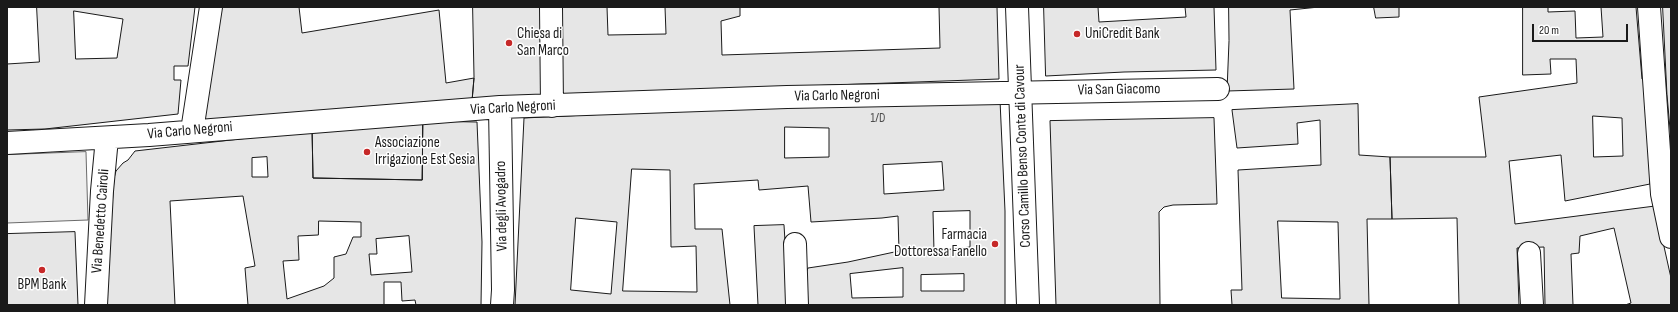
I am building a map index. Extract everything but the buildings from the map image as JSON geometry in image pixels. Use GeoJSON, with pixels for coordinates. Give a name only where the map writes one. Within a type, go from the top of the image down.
{"type":"FeatureCollection","features":[{"type":"Feature","properties":{"kind":"street"},"geometry":{"type":"LineString","coordinates":[[192,131],[211,7]]}},
{"type":"Feature","properties":{"kind":"street"},"geometry":{"type":"LineString","coordinates":[[551,7],[552,106]]}},
{"type":"Feature","properties":{"kind":"street","name":"Corso Camillo Benso Conte di Cavour"},"geometry":{"type":"LineString","coordinates":[[1017,7],[1028,305]]}},
{"type":"Feature","properties":{"kind":"street"},"geometry":{"type":"LineString","coordinates":[[1649,7],[1662,194],[1671,237]]}},
{"type":"Feature","properties":{"kind":"street","name":"Via San Giacomo"},"geometry":{"type":"LineString","coordinates":[[1020,92],[1218,89]]}},
{"type":"Feature","properties":{"kind":"street","name":"Via Carlo Negroni"},"geometry":{"type":"LineString","coordinates":[[7,143],[107,138],[500,107],[1020,92]]}},
{"type":"Feature","properties":{"kind":"street","name":"Via degli Avogadro"},"geometry":{"type":"LineString","coordinates":[[500,107],[502,305]]}},
{"type":"Feature","properties":{"kind":"street","name":"Via Benedetto Cairoli"},"geometry":{"type":"LineString","coordinates":[[96,305],[102,191],[107,138]]}},
{"type":"Feature","properties":{"kind":"street"},"geometry":{"type":"LineString","coordinates":[[795,244],[797,305]]}},
{"type":"Feature","properties":{"kind":"street"},"geometry":{"type":"LineString","coordinates":[[1529,253],[1532,305]]}},
{"type":"Feature","properties":{"kind":"shaded area"},"geometry":{"type":"Polygon","coordinates":[[[86,152],[88,220],[7,223],[7,155],[86,152]]]}},
{"type":"Feature","properties":{"kind":"place","name":"UniCredit Bank"},"geometry":{"type":"Point","coordinates":[1077,34]}},
{"type":"Feature","properties":{"kind":"place","name":"Chiesa di San Marco"},"geometry":{"type":"Point","coordinates":[509,43]}},
{"type":"Feature","properties":{"kind":"place","name":"Associazione Irrigazione Est Sesia"},"geometry":{"type":"Point","coordinates":[367,152]}},
{"type":"Feature","properties":{"kind":"place","name":"Farmacia Dottoressa Fanello"},"geometry":{"type":"Point","coordinates":[995,244]}},
{"type":"Feature","properties":{"kind":"place","name":"BPM Bank"},"geometry":{"type":"Point","coordinates":[42,270]}}]}
